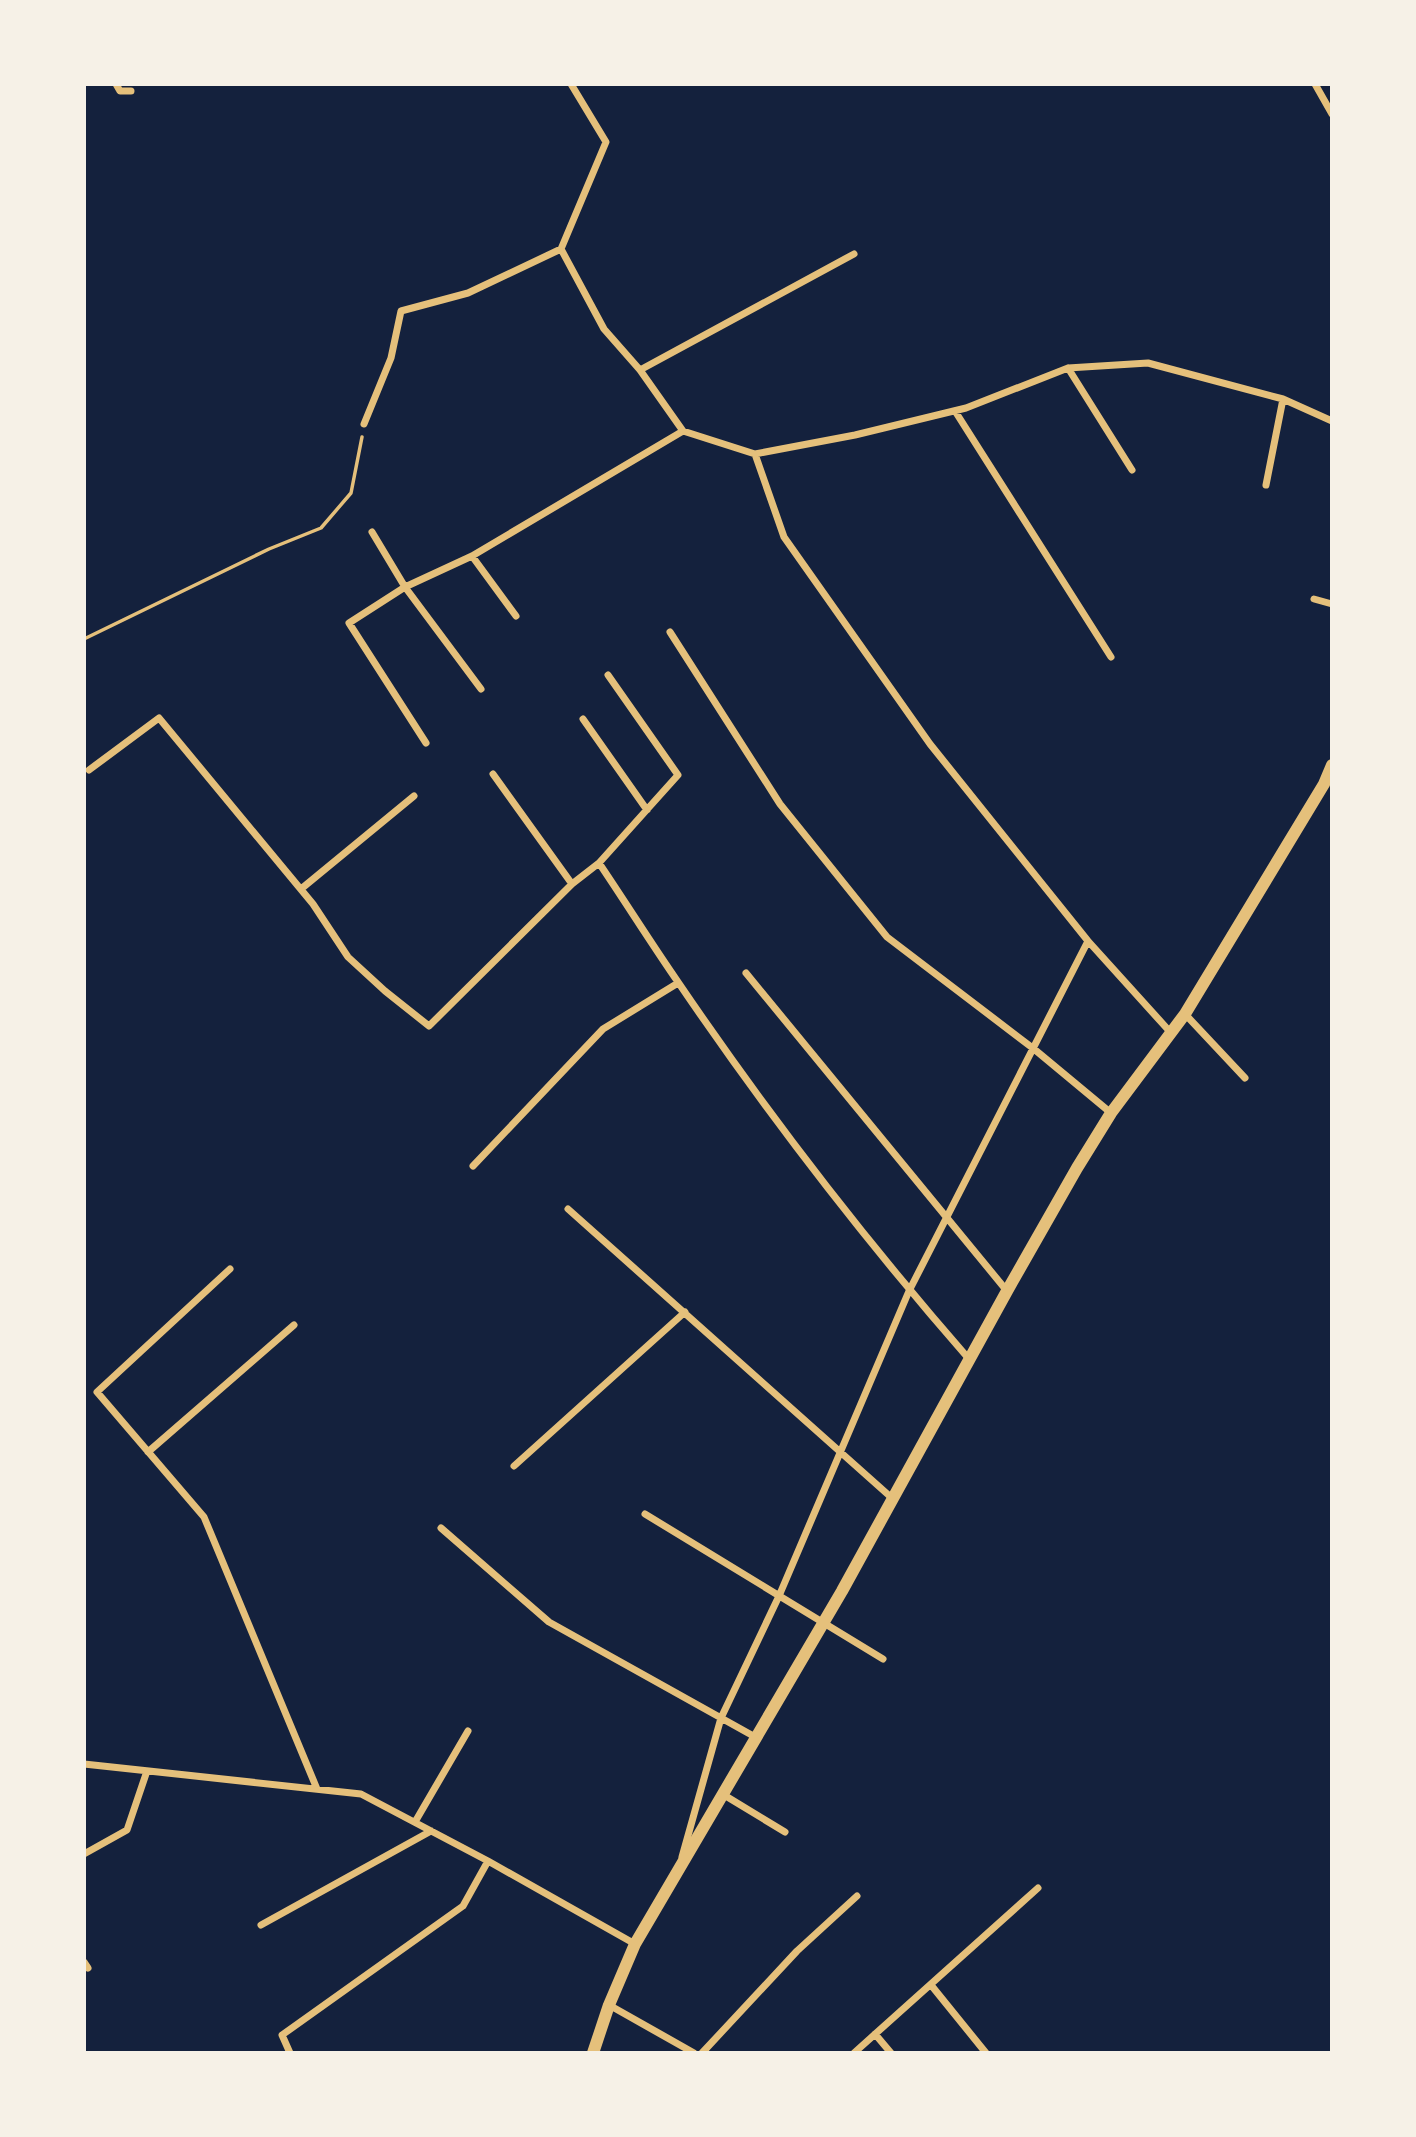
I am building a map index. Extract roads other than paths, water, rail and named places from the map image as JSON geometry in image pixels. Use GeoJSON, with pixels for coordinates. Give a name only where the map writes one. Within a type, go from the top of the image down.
{"type":"FeatureCollection","features":[{"type":"Feature","properties":{"kind":"street"},"geometry":{"type":"LineString","coordinates":[[116,84],[120,90],[131,91]]}},
{"type":"Feature","properties":{"kind":"street"},"geometry":{"type":"LineString","coordinates":[[364,424],[391,358],[401,311],[468,293],[561,249],[606,142],[571,84]]}},
{"type":"Feature","properties":{"kind":"street"},"geometry":{"type":"LineString","coordinates":[[1315,84],[1332,114]]}},
{"type":"Feature","properties":{"kind":"street"},"geometry":{"type":"LineString","coordinates":[[561,249],[604,328],[640,370],[683,431],[755,454],[855,435],[955,411],[1068,368],[1148,363],[1283,399],[1332,421]]}},
{"type":"Feature","properties":{"kind":"street"},"geometry":{"type":"LineString","coordinates":[[640,370],[854,254]]}},
{"type":"Feature","properties":{"kind":"street"},"geometry":{"type":"LineString","coordinates":[[1068,368],[1132,470]]}},
{"type":"Feature","properties":{"kind":"street"},"geometry":{"type":"LineString","coordinates":[[1266,485],[1283,399]]}},
{"type":"Feature","properties":{"kind":"street"},"geometry":{"type":"LineString","coordinates":[[955,411],[1111,657]]}},
{"type":"Feature","properties":{"kind":"street"},"geometry":{"type":"LineString","coordinates":[[426,743],[349,623],[405,587],[472,556],[683,431]]}},
{"type":"Feature","properties":{"kind":"street"},"geometry":{"type":"LineString","coordinates":[[755,454],[784,537],[930,744],[1088,941],[1172,1034]]}},
{"type":"Feature","properties":{"kind":"street"},"geometry":{"type":"LineString","coordinates":[[372,532],[405,587],[481,690]]}},
{"type":"Feature","properties":{"kind":"street"},"geometry":{"type":"LineString","coordinates":[[472,556],[516,616]]}},
{"type":"Feature","properties":{"kind":"street"},"geometry":{"type":"LineString","coordinates":[[1314,599],[1332,604]]}},
{"type":"Feature","properties":{"kind":"street"},"geometry":{"type":"LineString","coordinates":[[670,632],[780,804],[887,937],[1034,1049],[1111,1114]]}},
{"type":"Feature","properties":{"kind":"street"},"geometry":{"type":"LineString","coordinates":[[89,770],[159,718],[301,889],[348,957],[429,1026],[572,884],[599,863],[678,775],[608,675]]}},
{"type":"Feature","properties":{"kind":"street"},"geometry":{"type":"LineString","coordinates":[[583,719],[647,810]]}},
{"type":"Feature","properties":{"kind":"street"},"geometry":{"type":"LineString","coordinates":[[593,2053],[609,2005],[635,1944],[823,1623],[1077,1168],[1111,1114],[1185,1014],[1328,788],[1332,765]]}},
{"type":"Feature","properties":{"kind":"street"},"geometry":{"type":"LineString","coordinates":[[493,774],[572,884]]}},
{"type":"Feature","properties":{"kind":"street"},"geometry":{"type":"LineString","coordinates":[[301,889],[414,796]]}},
{"type":"Feature","properties":{"kind":"street"},"geometry":{"type":"LineString","coordinates":[[599,863],[678,983],[794,1143],[909,1291],[970,1360]]}},
{"type":"Feature","properties":{"kind":"street"},"geometry":{"type":"LineString","coordinates":[[678,1870],[721,1718],[842,1453],[909,1291],[1088,941]]}},
{"type":"Feature","properties":{"kind":"street"},"geometry":{"type":"LineString","coordinates":[[746,974],[1007,1291]]}},
{"type":"Feature","properties":{"kind":"street"},"geometry":{"type":"LineString","coordinates":[[473,1166],[603,1029],[678,983]]}},
{"type":"Feature","properties":{"kind":"street"},"geometry":{"type":"LineString","coordinates":[[1185,1014],[1245,1078]]}},
{"type":"Feature","properties":{"kind":"street"},"geometry":{"type":"LineString","coordinates":[[569,1209],[893,1499]]}},
{"type":"Feature","properties":{"kind":"street"},"geometry":{"type":"LineString","coordinates":[[230,1269],[97,1392],[204,1517],[317,1789]]}},
{"type":"Feature","properties":{"kind":"street"},"geometry":{"type":"LineString","coordinates":[[514,1465],[685,1312]]}},
{"type":"Feature","properties":{"kind":"street"},"geometry":{"type":"LineString","coordinates":[[148,1452],[293,1325]]}},
{"type":"Feature","properties":{"kind":"street"},"geometry":{"type":"LineString","coordinates":[[645,1514],[883,1659]]}},
{"type":"Feature","properties":{"kind":"street"},"geometry":{"type":"LineString","coordinates":[[442,1528],[549,1622],[757,1738]]}},
{"type":"Feature","properties":{"kind":"street"},"geometry":{"type":"LineString","coordinates":[[415,1822],[468,1731]]}},
{"type":"Feature","properties":{"kind":"street"},"geometry":{"type":"LineString","coordinates":[[84,1764],[361,1794],[488,1861],[635,1944]]}},
{"type":"Feature","properties":{"kind":"street"},"geometry":{"type":"LineString","coordinates":[[84,1854],[127,1830],[147,1771]]}},
{"type":"Feature","properties":{"kind":"street"},"geometry":{"type":"LineString","coordinates":[[724,1795],[785,1832]]}},
{"type":"Feature","properties":{"kind":"street"},"geometry":{"type":"LineString","coordinates":[[261,1925],[431,1831]]}},
{"type":"Feature","properties":{"kind":"street"},"geometry":{"type":"LineString","coordinates":[[290,2053],[282,2035],[463,1906],[488,1861]]}},
{"type":"Feature","properties":{"kind":"street"},"geometry":{"type":"LineString","coordinates":[[854,2053],[1038,1888]]}},
{"type":"Feature","properties":{"kind":"street"},"geometry":{"type":"LineString","coordinates":[[702,2053],[797,1951],[857,1896]]}},
{"type":"Feature","properties":{"kind":"street"},"geometry":{"type":"LineString","coordinates":[[931,1984],[986,2053]]}},
{"type":"Feature","properties":{"kind":"street"},"geometry":{"type":"LineString","coordinates":[[609,2005],[694,2053]]}},
{"type":"Feature","properties":{"kind":"street"},"geometry":{"type":"LineString","coordinates":[[875,2034],[891,2053]]}}]}
